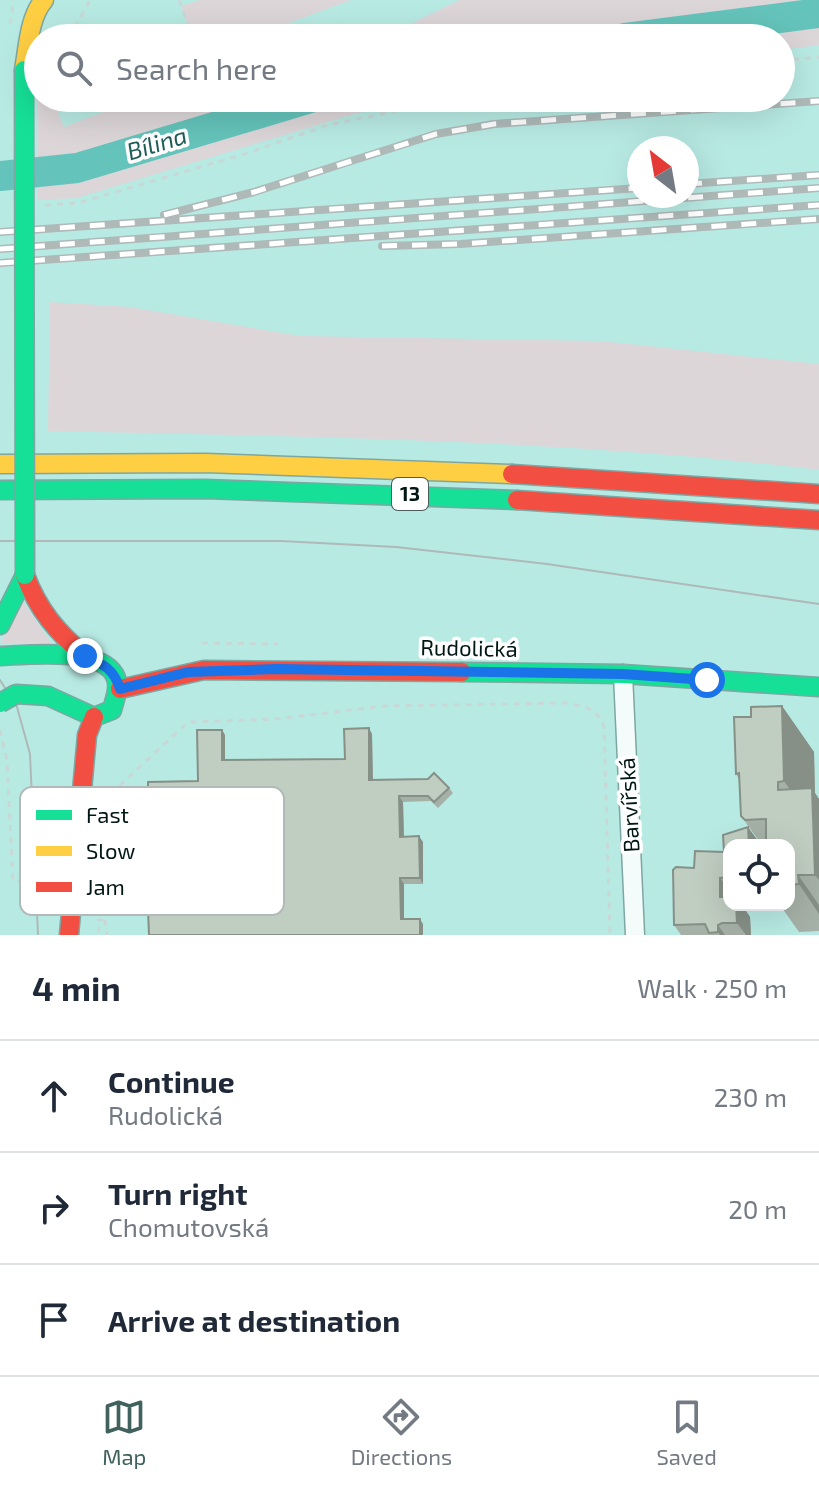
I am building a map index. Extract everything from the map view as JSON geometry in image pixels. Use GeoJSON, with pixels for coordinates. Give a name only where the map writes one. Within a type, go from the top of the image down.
{"type":"FeatureCollection","features":[{"type":"Feature","properties":{"kind":"main road"},"geometry":{"type":"LineString","coordinates":[[34,24],[44,0]]}},
{"type":"Feature","properties":{"kind":"main road"},"geometry":{"type":"LineString","coordinates":[[8,698],[40,692],[94,717],[112,710],[120,689],[116,676],[106,665],[85,656],[53,629],[36,604],[25,575],[24,112]]}},
{"type":"Feature","properties":{"kind":"main road","name":"13"},"geometry":{"type":"LineString","coordinates":[[0,464],[275,464],[457,469],[819,494]]}},
{"type":"Feature","properties":{"kind":"main road","name":"13"},"geometry":{"type":"LineString","coordinates":[[0,490],[272,490],[441,494],[819,520]]}},
{"type":"Feature","properties":{"kind":"main road"},"geometry":{"type":"LineString","coordinates":[[0,625],[25,575]]}},
{"type":"Feature","properties":{"kind":"main road"},"geometry":{"type":"LineString","coordinates":[[0,656],[85,656]]}},
{"type":"Feature","properties":{"kind":"main road","name":"Rudolická"},"geometry":{"type":"LineString","coordinates":[[120,689],[204,670],[623,674],[819,687]]}},
{"type":"Feature","properties":{"kind":"main road"},"geometry":{"type":"LineString","coordinates":[[82,787],[87,735],[94,717]]}},
{"type":"Feature","properties":{"kind":"main road"},"geometry":{"type":"LineString","coordinates":[[69,935],[71,915]]}},
{"type":"Feature","properties":{"kind":"street","name":"Barvířská"},"geometry":{"type":"LineString","coordinates":[[623,674],[635,935]]}},
{"type":"Feature","properties":{"kind":"path"},"geometry":{"type":"LineString","coordinates":[[77,24],[90,0]]}},
{"type":"Feature","properties":{"kind":"path"},"geometry":{"type":"LineString","coordinates":[[179,0],[188,24]]}},
{"type":"Feature","properties":{"kind":"path"},"geometry":{"type":"LineString","coordinates":[[795,60],[819,57]]}},
{"type":"Feature","properties":{"kind":"path"},"geometry":{"type":"LineString","coordinates":[[31,206],[78,203],[248,153],[328,125],[391,112]]}},
{"type":"Feature","properties":{"kind":"path"},"geometry":{"type":"LineString","coordinates":[[202,643],[278,644]]}},
{"type":"Feature","properties":{"kind":"path"},"geometry":{"type":"LineString","coordinates":[[118,787],[188,722],[276,719],[384,706],[568,703],[589,708],[598,714],[604,726],[610,935]]}},
{"type":"Feature","properties":{"kind":"path"},"geometry":{"type":"LineString","coordinates":[[0,730],[7,761],[13,881],[20,881]]}},
{"type":"Feature","properties":{"kind":"path"},"geometry":{"type":"LineString","coordinates":[[97,915],[99,935]]}},
{"type":"Feature","properties":{"kind":"path"},"geometry":{"type":"LineString","coordinates":[[105,915],[107,935]]}},
{"type":"Feature","properties":{"kind":"path"},"geometry":{"type":"LineString","coordinates":[[98,920],[105,920]]}},
{"type":"Feature","properties":{"kind":"shaded area"},"geometry":{"type":"Polygon","coordinates":[[[199,0],[351,0],[286,24],[187,24],[181,6],[199,0]]]}},
{"type":"Feature","properties":{"kind":"shaded area"},"geometry":{"type":"Polygon","coordinates":[[[459,0],[819,0],[819,45],[795,48],[795,24],[410,24],[459,0]]]}},
{"type":"Feature","properties":{"kind":"shaded area"},"geometry":{"type":"Polygon","coordinates":[[[37,112],[58,112],[64,127],[103,112],[363,112],[77,198],[38,200],[37,112]]]}},
{"type":"Feature","properties":{"kind":"shaded area"},"geometry":{"type":"Polygon","coordinates":[[[50,302],[130,307],[300,336],[601,341],[819,364],[819,470],[531,446],[48,431],[50,302]]]}},
{"type":"Feature","properties":{"kind":"shaded area"},"geometry":{"type":"Polygon","coordinates":[[[23,601],[51,643],[0,644],[23,601]]]}},
{"type":"Feature","properties":{"kind":"building"},"geometry":{"type":"Polygon","coordinates":[[[782,706],[784,781],[778,782],[778,790],[812,788],[815,875],[798,875],[799,884],[795,884],[795,839],[766,839],[766,819],[745,820],[741,816],[734,717],[751,717],[751,707],[782,706]]]}},
{"type":"Feature","properties":{"kind":"building"},"geometry":{"type":"Polygon","coordinates":[[[369,728],[369,780],[428,779],[434,773],[449,788],[434,802],[428,796],[399,796],[400,837],[419,836],[420,878],[400,878],[401,919],[420,919],[420,935],[149,935],[148,915],[284,915],[284,787],[148,787],[148,782],[198,781],[197,730],[222,730],[222,760],[345,759],[344,729],[369,728]]]}},
{"type":"Feature","properties":{"kind":"building"},"geometry":{"type":"Polygon","coordinates":[[[748,827],[749,839],[723,839],[723,835],[748,827]]]}},
{"type":"Feature","properties":{"kind":"building"},"geometry":{"type":"Polygon","coordinates":[[[695,851],[723,852],[720,897],[723,897],[723,911],[736,911],[737,923],[722,923],[718,925],[718,932],[709,933],[705,924],[674,925],[673,870],[676,867],[694,868],[695,851]]]}},
{"type":"Feature","properties":{"kind":"waterway","name":"Bílina"},"geometry":{"type":"LineString","coordinates":[[734,24],[819,13]]}},
{"type":"Feature","properties":{"kind":"waterway","name":"Bílina"},"geometry":{"type":"LineString","coordinates":[[0,176],[77,168],[264,112]]}},
{"type":"Feature","properties":{"kind":"tram line"},"geometry":{"type":"LineString","coordinates":[[0,541],[281,541],[396,547],[547,564],[819,604]]}},
{"type":"Feature","properties":{"kind":"tram line"},"geometry":{"type":"LineString","coordinates":[[0,680],[17,707],[30,754],[31,787]]}},
{"type":"Feature","properties":{"kind":"tram line"},"geometry":{"type":"LineString","coordinates":[[37,915],[38,935]]}},
{"type":"Feature","properties":{"kind":"railway"},"geometry":{"type":"LineString","coordinates":[[795,103],[819,101]]}},
{"type":"Feature","properties":{"kind":"railway"},"geometry":{"type":"LineString","coordinates":[[164,215],[254,192],[436,134],[494,124],[664,112]]}},
{"type":"Feature","properties":{"kind":"railway"},"geometry":{"type":"LineString","coordinates":[[699,183],[819,175]]}},
{"type":"Feature","properties":{"kind":"railway"},"geometry":{"type":"LineString","coordinates":[[0,249],[819,188]]}},
{"type":"Feature","properties":{"kind":"railway"},"geometry":{"type":"LineString","coordinates":[[0,232],[627,189]]}},
{"type":"Feature","properties":{"kind":"railway"},"geometry":{"type":"LineString","coordinates":[[0,263],[819,205]]}},
{"type":"Feature","properties":{"kind":"railway"},"geometry":{"type":"LineString","coordinates":[[382,246],[460,244],[819,219]]}},
{"type":"Feature","properties":{"kind":"traffic: fast"},"geometry":{"type":"LineString","coordinates":[[24,112],[25,575]]}},
{"type":"Feature","properties":{"kind":"traffic: fast"},"geometry":{"type":"LineString","coordinates":[[0,490],[205,489],[517,500]]}},
{"type":"Feature","properties":{"kind":"traffic: fast"},"geometry":{"type":"LineString","coordinates":[[0,625],[25,575]]}},
{"type":"Feature","properties":{"kind":"traffic: fast"},"geometry":{"type":"LineString","coordinates":[[0,656],[78,656],[106,665],[117,683],[112,710],[94,717],[48,696],[16,694]]}},
{"type":"Feature","properties":{"kind":"traffic: fast"},"geometry":{"type":"LineString","coordinates":[[462,672],[623,674],[819,687]]}},
{"type":"Feature","properties":{"kind":"traffic: fast"},"geometry":{"type":"LineString","coordinates":[[0,703],[16,694]]}},
{"type":"Feature","properties":{"kind":"traffic: slow"},"geometry":{"type":"LineString","coordinates":[[32,24],[44,0]]}},
{"type":"Feature","properties":{"kind":"traffic: slow"},"geometry":{"type":"LineString","coordinates":[[0,464],[205,463],[512,474]]}},
{"type":"Feature","properties":{"kind":"traffic: jam"},"geometry":{"type":"LineString","coordinates":[[512,474],[819,494]]}},
{"type":"Feature","properties":{"kind":"traffic: jam"},"geometry":{"type":"LineString","coordinates":[[517,500],[819,520]]}},
{"type":"Feature","properties":{"kind":"traffic: jam"},"geometry":{"type":"LineString","coordinates":[[25,575],[49,620],[85,656]]}},
{"type":"Feature","properties":{"kind":"traffic: jam"},"geometry":{"type":"LineString","coordinates":[[120,689],[204,670],[462,672]]}},
{"type":"Feature","properties":{"kind":"traffic: jam"},"geometry":{"type":"LineString","coordinates":[[82,787],[87,735],[94,717]]}},
{"type":"Feature","properties":{"kind":"traffic: jam"},"geometry":{"type":"LineString","coordinates":[[69,935],[71,915]]}},
{"type":"Feature","properties":{"kind":"route"},"geometry":{"type":"LineString","coordinates":[[85,656],[106,665],[116,676],[120,689],[204,670],[623,674],[707,680]]}}]}
